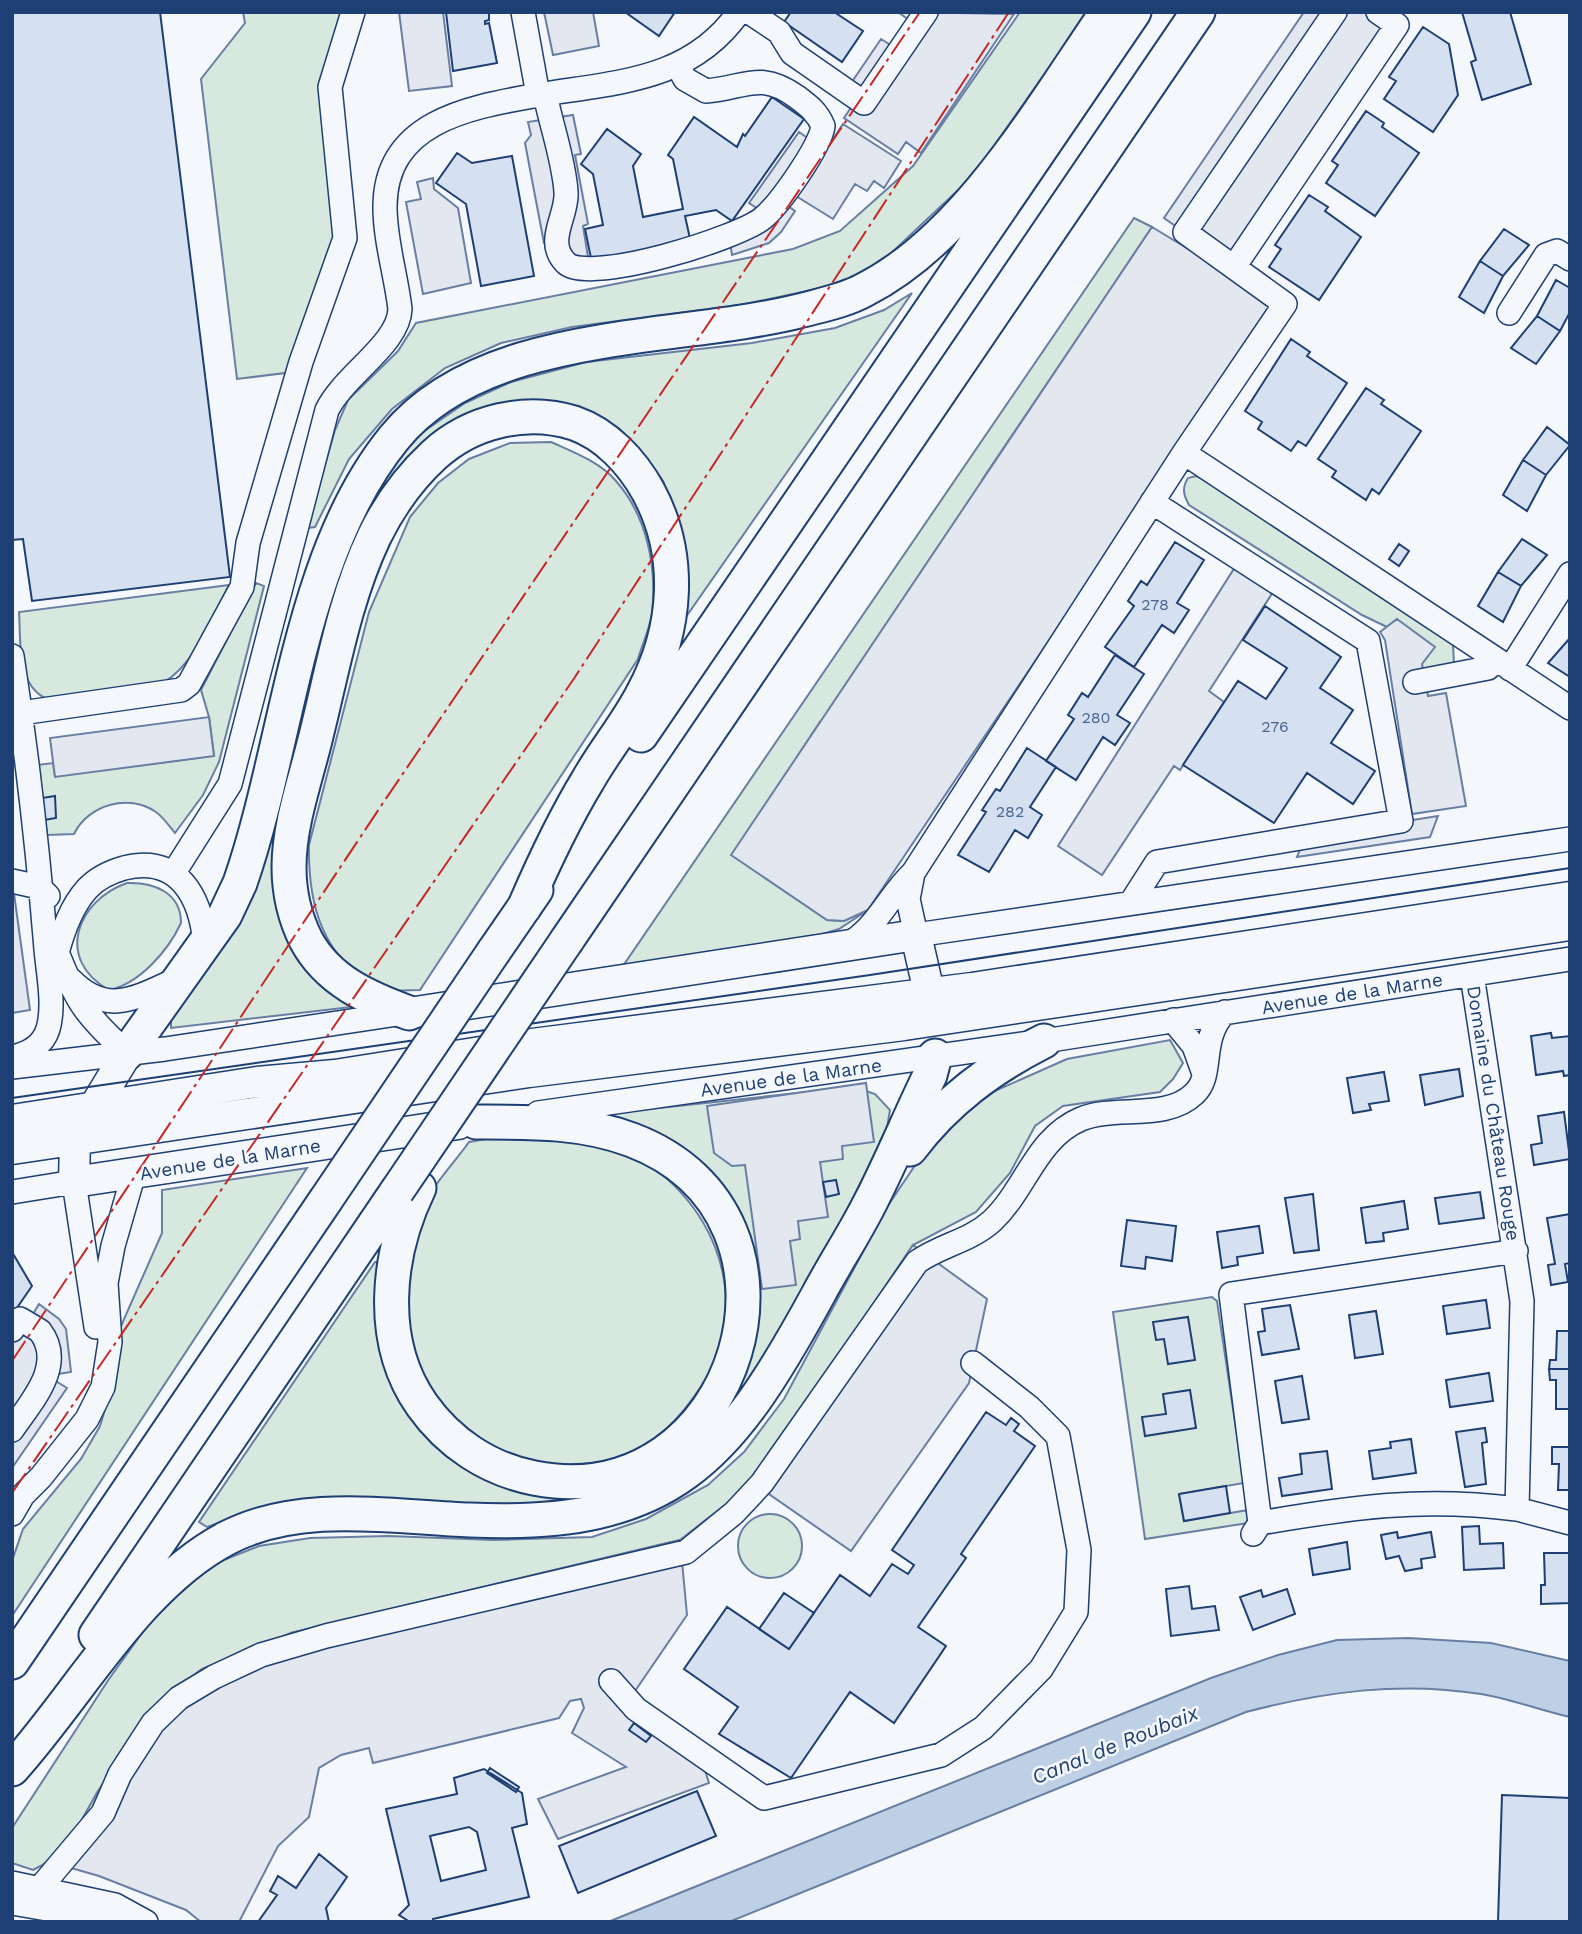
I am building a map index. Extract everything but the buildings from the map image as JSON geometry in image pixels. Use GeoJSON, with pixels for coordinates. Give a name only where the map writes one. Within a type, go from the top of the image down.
{"type":"FeatureCollection","features":[{"type":"Feature","properties":{"kind":"highway"},"geometry":{"type":"LineString","coordinates":[[127,1053],[205,944],[234,898],[247,864],[307,629],[331,553],[372,468],[408,423],[460,386],[516,363],[616,340],[780,316],[842,300],[873,285],[933,239],[984,187],[1107,12]]}},
{"type":"Feature","properties":{"kind":"highway"},"geometry":{"type":"LineString","coordinates":[[12,1662],[1134,12]]}},
{"type":"Feature","properties":{"kind":"highway"},"geometry":{"type":"LineString","coordinates":[[12,1758],[408,1190],[489,1055],[1198,12]]}},
{"type":"Feature","properties":{"kind":"highway"},"geometry":{"type":"LineString","coordinates":[[409,1013],[346,985],[323,964],[306,939],[291,896],[289,867],[298,809],[353,593],[372,540],[391,505],[422,466],[457,438],[472,430],[508,419],[544,416],[580,425],[615,448],[644,482],[662,521],[671,557],[673,583],[664,637],[643,692],[579,795],[524,908]]}},
{"type":"Feature","properties":{"kind":"highway"},"geometry":{"type":"LineString","coordinates":[[871,1202],[947,1105],[994,1069],[1044,1041]]}},
{"type":"Feature","properties":{"kind":"highway"},"geometry":{"type":"LineString","coordinates":[[12,1769],[157,1593],[200,1555],[251,1528],[302,1516],[495,1521],[563,1519],[627,1503],[681,1477],[723,1443],[764,1390],[871,1202],[930,1075],[935,1056]]}},
{"type":"Feature","properties":{"kind":"highway"},"geometry":{"type":"LineString","coordinates":[[408,1190],[405,1221],[394,1266],[392,1322],[406,1377],[421,1404],[440,1427],[464,1448],[512,1474],[579,1481],[634,1468],[670,1446],[696,1424],[713,1404],[729,1374],[738,1349],[745,1308],[739,1258],[719,1212],[705,1191],[685,1171],[661,1155],[604,1131],[545,1123],[476,1122]]}},
{"type":"Feature","properties":{"kind":"main road","name":"Avenue de la Marne"},"geometry":{"type":"LineString","coordinates":[[12,1149],[529,1072],[933,1006],[1220,952],[1570,897]]}},
{"type":"Feature","properties":{"kind":"main road","name":"Avenue de la Marne"},"geometry":{"type":"LineString","coordinates":[[12,1120],[95,1105],[933,1006],[1570,925]]}},
{"type":"Feature","properties":{"kind":"main road"},"geometry":{"type":"LineString","coordinates":[[409,1013],[916,935],[933,1006],[935,1056]]}},
{"type":"Feature","properties":{"kind":"main road"},"geometry":{"type":"LineString","coordinates":[[74,1182],[75,1139],[127,1053]]}},
{"type":"Feature","properties":{"kind":"main road","name":"Avenue de la Marne"},"geometry":{"type":"LineString","coordinates":[[74,1182],[476,1122]]}},
{"type":"Feature","properties":{"kind":"street"},"geometry":{"type":"LineString","coordinates":[[21,713],[181,690],[189,684],[242,587],[248,543],[297,375],[345,238],[330,87],[353,12]]}},
{"type":"Feature","properties":{"kind":"street"},"geometry":{"type":"LineString","coordinates":[[523,12],[566,192],[556,241],[567,263],[576,269],[600,269],[687,252],[761,220],[815,147],[823,126],[810,107],[770,82],[738,83],[706,91],[685,79],[678,66]]}},
{"type":"Feature","properties":{"kind":"street"},"geometry":{"type":"LineString","coordinates":[[173,874],[230,784],[327,410],[343,383],[388,339],[399,320],[400,309],[385,209],[389,177],[415,139],[449,115],[473,107],[654,74],[678,66],[707,48],[739,12]]}},
{"type":"Feature","properties":{"kind":"street"},"geometry":{"type":"LineString","coordinates":[[749,12],[779,32],[792,53],[864,103],[926,12]]}},
{"type":"Feature","properties":{"kind":"street"},"geometry":{"type":"LineString","coordinates":[[839,948],[865,933],[893,893],[913,873],[1184,453],[1285,304],[1185,232],[1335,12]]}},
{"type":"Feature","properties":{"kind":"street"},"geometry":{"type":"LineString","coordinates":[[1234,267],[1397,25],[1378,12]]}},
{"type":"Feature","properties":{"kind":"street"},"geometry":{"type":"LineString","coordinates":[[1509,313],[1546,255],[1557,251],[1570,260]]}},
{"type":"Feature","properties":{"kind":"street"},"geometry":{"type":"LineString","coordinates":[[1184,453],[1570,708]]}},
{"type":"Feature","properties":{"kind":"street"},"geometry":{"type":"LineString","coordinates":[[1132,901],[1157,862],[1401,821],[1368,641],[1152,502]]}},
{"type":"Feature","properties":{"kind":"street"},"geometry":{"type":"LineString","coordinates":[[1415,682],[1502,664],[1570,574]]}},
{"type":"Feature","properties":{"kind":"street"},"geometry":{"type":"LineString","coordinates":[[12,656],[21,713],[43,919],[49,1026],[46,1036],[31,1051],[12,1056]]}},
{"type":"Feature","properties":{"kind":"street"},"geometry":{"type":"LineString","coordinates":[[913,873],[908,899],[916,935],[1132,901],[1570,839]]}},
{"type":"Feature","properties":{"kind":"street"},"geometry":{"type":"LineString","coordinates":[[59,962],[67,922],[80,897],[101,877],[121,869],[150,866],[173,874],[199,906],[205,944]]}},
{"type":"Feature","properties":{"kind":"street"},"geometry":{"type":"LineString","coordinates":[[12,881],[39,887],[59,901],[80,897]]}},
{"type":"Feature","properties":{"kind":"street"},"geometry":{"type":"LineString","coordinates":[[43,919],[59,962],[87,1015],[127,1053]]}},
{"type":"Feature","properties":{"kind":"street","name":"Avenue de la Marne"},"geometry":{"type":"LineString","coordinates":[[476,1122],[1044,1041],[1570,959]]}},
{"type":"Feature","properties":{"kind":"street"},"geometry":{"type":"LineString","coordinates":[[59,962],[85,992],[112,1002],[135,998],[180,978]]}},
{"type":"Feature","properties":{"kind":"street","name":"Domaine du Château Rouge"},"geometry":{"type":"LineString","coordinates":[[1472,975],[1516,1251],[1522,1311],[1517,1509]]}},
{"type":"Feature","properties":{"kind":"street"},"geometry":{"type":"LineString","coordinates":[[39,1889],[103,1813],[120,1774],[153,1723],[179,1698],[214,1677],[261,1655],[326,1636],[686,1552],[734,1513],[762,1483],[918,1262],[935,1249],[964,1240],[990,1223],[1007,1205],[1059,1129],[1085,1117],[1174,1106],[1192,1096],[1205,1080],[1211,1030],[1225,1012]]}},
{"type":"Feature","properties":{"kind":"street"},"geometry":{"type":"LineString","coordinates":[[12,1067],[409,1013]]}},
{"type":"Feature","properties":{"kind":"street"},"geometry":{"type":"LineString","coordinates":[[1173,1020],[1194,1046],[1205,1080]]}},
{"type":"Feature","properties":{"kind":"street"},"geometry":{"type":"LineString","coordinates":[[16,1502],[41,1477],[74,1432],[87,1419],[105,1380],[110,1342],[106,1283],[113,1246],[134,1173]]}},
{"type":"Feature","properties":{"kind":"street"},"geometry":{"type":"LineString","coordinates":[[74,1182],[97,1344],[94,1371],[74,1432]]}},
{"type":"Feature","properties":{"kind":"street","name":"Avenue de la Marne"},"geometry":{"type":"LineString","coordinates":[[12,1192],[74,1182]]}},
{"type":"Feature","properties":{"kind":"street","name":"Domaine du Château Rouge"},"geometry":{"type":"LineString","coordinates":[[1516,1251],[1231,1294],[1257,1528],[1396,1503],[1517,1509],[1570,1523]]}},
{"type":"Feature","properties":{"kind":"street"},"geometry":{"type":"LineString","coordinates":[[12,1330],[20,1319],[40,1331],[49,1364],[47,1378],[12,1430]]}},
{"type":"Feature","properties":{"kind":"street"},"geometry":{"type":"LineString","coordinates":[[611,1681],[636,1709],[764,1798],[941,1755],[983,1728],[1041,1669],[1076,1612],[1079,1550],[1058,1436],[1029,1407],[973,1363]]}},
{"type":"Feature","properties":{"kind":"street"},"geometry":{"type":"LineString","coordinates":[[12,1883],[114,1905],[146,1922]]}},
{"type":"Feature","properties":{"kind":"street"},"geometry":{"type":"LineString","coordinates":[[12,1903],[122,1922]]}},
{"type":"Feature","properties":{"kind":"shaded area"},"geometry":{"type":"Polygon","coordinates":[[[243,12],[344,12],[323,76],[341,224],[293,372],[237,379],[201,79],[245,23],[243,12]]]}},
{"type":"Feature","properties":{"kind":"shaded area"},"geometry":{"type":"Polygon","coordinates":[[[399,12],[443,12],[452,86],[409,91],[399,12]]]}},
{"type":"Feature","properties":{"kind":"shaded area"},"geometry":{"type":"Polygon","coordinates":[[[544,12],[593,12],[599,46],[553,55],[544,12]]]}},
{"type":"Feature","properties":{"kind":"shaded area"},"geometry":{"type":"Polygon","coordinates":[[[898,12],[1014,14],[921,153],[906,142],[898,154],[844,118],[852,106],[841,98],[881,39],[892,46],[909,20],[898,12]]]}},
{"type":"Feature","properties":{"kind":"shaded area"},"geometry":{"type":"Polygon","coordinates":[[[1020,12],[1088,12],[972,177],[889,255],[857,277],[812,290],[740,305],[572,327],[501,343],[445,368],[392,409],[349,459],[315,527],[307,528],[335,430],[348,400],[398,351],[416,323],[793,249],[840,231],[913,166],[1020,12]]]}},
{"type":"Feature","properties":{"kind":"shaded area"},"geometry":{"type":"Polygon","coordinates":[[[1304,12],[1378,12],[1397,25],[1234,267],[1164,218],[1304,12]]]}},
{"type":"Feature","properties":{"kind":"shaded area"},"geometry":{"type":"Polygon","coordinates":[[[573,115],[581,154],[575,155],[588,224],[583,226],[588,257],[557,261],[544,243],[525,143],[531,135],[528,122],[573,115]]]}},
{"type":"Feature","properties":{"kind":"shaded area"},"geometry":{"type":"Polygon","coordinates":[[[843,124],[901,161],[884,188],[874,181],[867,191],[855,184],[833,219],[796,196],[843,124]]]}},
{"type":"Feature","properties":{"kind":"shaded area"},"geometry":{"type":"Polygon","coordinates":[[[799,132],[822,148],[785,204],[795,211],[781,232],[769,243],[732,255],[727,224],[761,211],[749,203],[799,132]]]}},
{"type":"Feature","properties":{"kind":"shaded area"},"geometry":{"type":"Polygon","coordinates":[[[433,178],[434,189],[458,208],[471,283],[423,294],[406,202],[421,199],[417,182],[433,178]]]}},
{"type":"Feature","properties":{"kind":"shaded area"},"geometry":{"type":"Polygon","coordinates":[[[1134,218],[1152,227],[1102,302],[1217,389],[1094,314],[982,480],[1071,607],[1066,615],[944,538],[921,572],[1041,652],[1034,662],[913,584],[828,711],[948,791],[941,800],[820,722],[797,757],[916,837],[911,845],[791,766],[732,855],[827,920],[844,921],[868,910],[839,929],[809,938],[623,966],[1134,218]]]}},
{"type":"Feature","properties":{"kind":"shaded area"},"geometry":{"type":"Polygon","coordinates":[[[1152,227],[1276,302],[868,910],[844,921],[827,920],[731,855],[1152,227]]]}},
{"type":"Feature","properties":{"kind":"shaded area"},"geometry":{"type":"Polygon","coordinates":[[[912,293],[681,624],[682,536],[663,481],[635,444],[604,419],[566,404],[522,401],[483,409],[420,447],[275,856],[360,1006],[171,1028],[171,1013],[229,939],[254,888],[320,623],[357,521],[407,443],[465,403],[511,382],[586,362],[752,343],[835,328],[884,310],[912,293]]]}},
{"type":"Feature","properties":{"kind":"shaded area"},"geometry":{"type":"Polygon","coordinates":[[[551,442],[586,458],[610,474],[635,510],[648,543],[653,578],[652,613],[648,630],[638,659],[420,990],[385,989],[348,965],[326,936],[314,902],[309,864],[309,845],[369,612],[410,517],[438,483],[469,459],[510,443],[551,442]]]}},
{"type":"Feature","properties":{"kind":"shaded area"},"geometry":{"type":"Polygon","coordinates":[[[1196,476],[1207,480],[1453,644],[1454,665],[1424,672],[1397,619],[1387,627],[1362,615],[1189,505],[1184,488],[1188,478],[1196,476]]]}},
{"type":"Feature","properties":{"kind":"shaded area"},"geometry":{"type":"Polygon","coordinates":[[[1237,564],[1275,589],[1209,691],[1224,702],[1180,770],[1174,766],[1102,875],[1058,846],[1237,564]]]}},
{"type":"Feature","properties":{"kind":"shaded area"},"geometry":{"type":"Polygon","coordinates":[[[256,583],[264,586],[219,762],[203,795],[175,833],[156,812],[145,806],[121,803],[99,809],[80,824],[74,834],[47,835],[37,765],[53,763],[55,776],[214,756],[209,717],[201,690],[256,583]]]}},
{"type":"Feature","properties":{"kind":"shaded area"},"geometry":{"type":"Polygon","coordinates":[[[229,585],[194,652],[175,674],[163,683],[45,698],[29,682],[20,648],[19,612],[229,585]]]}},
{"type":"Feature","properties":{"kind":"shaded area"},"geometry":{"type":"Polygon","coordinates":[[[1397,619],[1435,647],[1422,664],[1428,696],[1446,693],[1466,806],[1412,814],[1385,640],[1380,632],[1397,619]]]}},
{"type":"Feature","properties":{"kind":"shaded area"},"geometry":{"type":"Polygon","coordinates":[[[209,717],[214,756],[55,777],[50,738],[209,717]]]}},
{"type":"Feature","properties":{"kind":"shaded area"},"geometry":{"type":"Polygon","coordinates":[[[1438,816],[1430,837],[1297,857],[1305,837],[1438,816]]]}},
{"type":"Feature","properties":{"kind":"shaded area"},"geometry":{"type":"Polygon","coordinates":[[[12,879],[30,1010],[12,1013],[12,879]]]}},
{"type":"Feature","properties":{"kind":"shaded area"},"geometry":{"type":"Polygon","coordinates":[[[127,883],[146,884],[171,896],[180,912],[181,923],[160,955],[142,974],[109,990],[92,978],[82,963],[78,948],[79,932],[95,903],[127,883]]]}},
{"type":"Feature","properties":{"kind":"shaded area"},"geometry":{"type":"Polygon","coordinates":[[[1170,1040],[1183,1063],[1173,1079],[1160,1092],[1063,1106],[1035,1126],[1010,1173],[976,1212],[913,1245],[753,1483],[680,1540],[291,1633],[98,1791],[72,1836],[54,1856],[33,1870],[12,1863],[12,1828],[109,1679],[165,1601],[219,1562],[259,1546],[310,1538],[388,1536],[494,1540],[592,1537],[646,1519],[708,1485],[744,1452],[784,1399],[887,1207],[922,1155],[961,1106],[1067,1059],[1170,1040]]]}},
{"type":"Feature","properties":{"kind":"shaded area"},"geometry":{"type":"Polygon","coordinates":[[[866,1083],[874,1142],[842,1146],[843,1159],[820,1162],[828,1217],[798,1221],[800,1239],[790,1241],[796,1285],[762,1289],[745,1165],[732,1166],[714,1153],[707,1106],[866,1083]]]}},
{"type":"Feature","properties":{"kind":"shaded area"},"geometry":{"type":"Polygon","coordinates":[[[854,1087],[875,1094],[890,1110],[886,1134],[813,1275],[739,1400],[619,1492],[544,1506],[236,1517],[207,1527],[199,1522],[375,1262],[381,1262],[409,1401],[569,1489],[715,1417],[739,1232],[593,1115],[854,1087]]]}},
{"type":"Feature","properties":{"kind":"shaded area"},"geometry":{"type":"Polygon","coordinates":[[[519,1133],[604,1142],[646,1162],[674,1186],[698,1214],[721,1265],[726,1301],[725,1319],[717,1355],[710,1372],[676,1419],[662,1432],[646,1444],[606,1460],[585,1464],[540,1463],[519,1458],[479,1440],[460,1426],[437,1399],[419,1368],[413,1350],[407,1310],[408,1288],[414,1245],[424,1207],[438,1182],[469,1142],[519,1133]]]}},
{"type":"Feature","properties":{"kind":"shaded area"},"geometry":{"type":"Polygon","coordinates":[[[307,1168],[12,1616],[12,1561],[23,1529],[81,1459],[100,1426],[112,1386],[121,1326],[162,1233],[162,1190],[307,1168]]]}},
{"type":"Feature","properties":{"kind":"shaded area"},"geometry":{"type":"Polygon","coordinates":[[[913,1245],[987,1299],[969,1383],[851,1551],[753,1483],[913,1245]]]}},
{"type":"Feature","properties":{"kind":"shaded area"},"geometry":{"type":"Polygon","coordinates":[[[1212,1297],[1217,1301],[1244,1483],[1179,1494],[1184,1521],[1248,1510],[1248,1523],[1145,1539],[1113,1312],[1212,1297]]]}},
{"type":"Feature","properties":{"kind":"shaded area"},"geometry":{"type":"Polygon","coordinates":[[[39,1304],[59,1319],[66,1329],[71,1372],[58,1374],[54,1380],[67,1388],[12,1468],[12,1319],[30,1319],[39,1304]]]}},
{"type":"Feature","properties":{"kind":"shaded area"},"geometry":{"type":"Polygon","coordinates":[[[770,1514],[782,1516],[793,1523],[800,1534],[800,1558],[793,1569],[782,1576],[770,1578],[758,1576],[747,1569],[740,1558],[738,1546],[740,1534],[747,1523],[758,1516],[770,1514]]]}},
{"type":"Feature","properties":{"kind":"shaded area"},"geometry":{"type":"Polygon","coordinates":[[[680,1540],[687,1615],[635,1691],[609,1694],[702,1761],[709,1783],[558,1839],[538,1799],[626,1767],[572,1733],[584,1708],[581,1699],[570,1701],[559,1718],[373,1763],[369,1748],[341,1755],[319,1768],[309,1817],[278,1846],[239,1922],[201,1922],[186,1910],[99,1876],[50,1862],[80,1823],[98,1791],[157,1703],[202,1669],[291,1633],[680,1540]]]}},
{"type":"Feature","properties":{"kind":"water","name":"Canal de Roubaix"},"geometry":{"type":"Polygon","coordinates":[[[1408,1638],[1491,1643],[1570,1661],[1570,1717],[1492,1696],[1451,1690],[1362,1691],[1275,1705],[1246,1712],[729,1922],[608,1922],[1211,1678],[1278,1655],[1337,1640],[1408,1638]]]}},
{"type":"Feature","properties":{"kind":"tram line"},"geometry":{"type":"LineString","coordinates":[[12,1098],[870,975],[1570,868]]}},
{"type":"Feature","properties":{"kind":"power"},"geometry":{"type":"LineString","coordinates":[[12,1361],[383,803],[920,12]]}},
{"type":"Feature","properties":{"kind":"power"},"geometry":{"type":"LineString","coordinates":[[12,1493],[573,680],[1009,12]]}}]}
